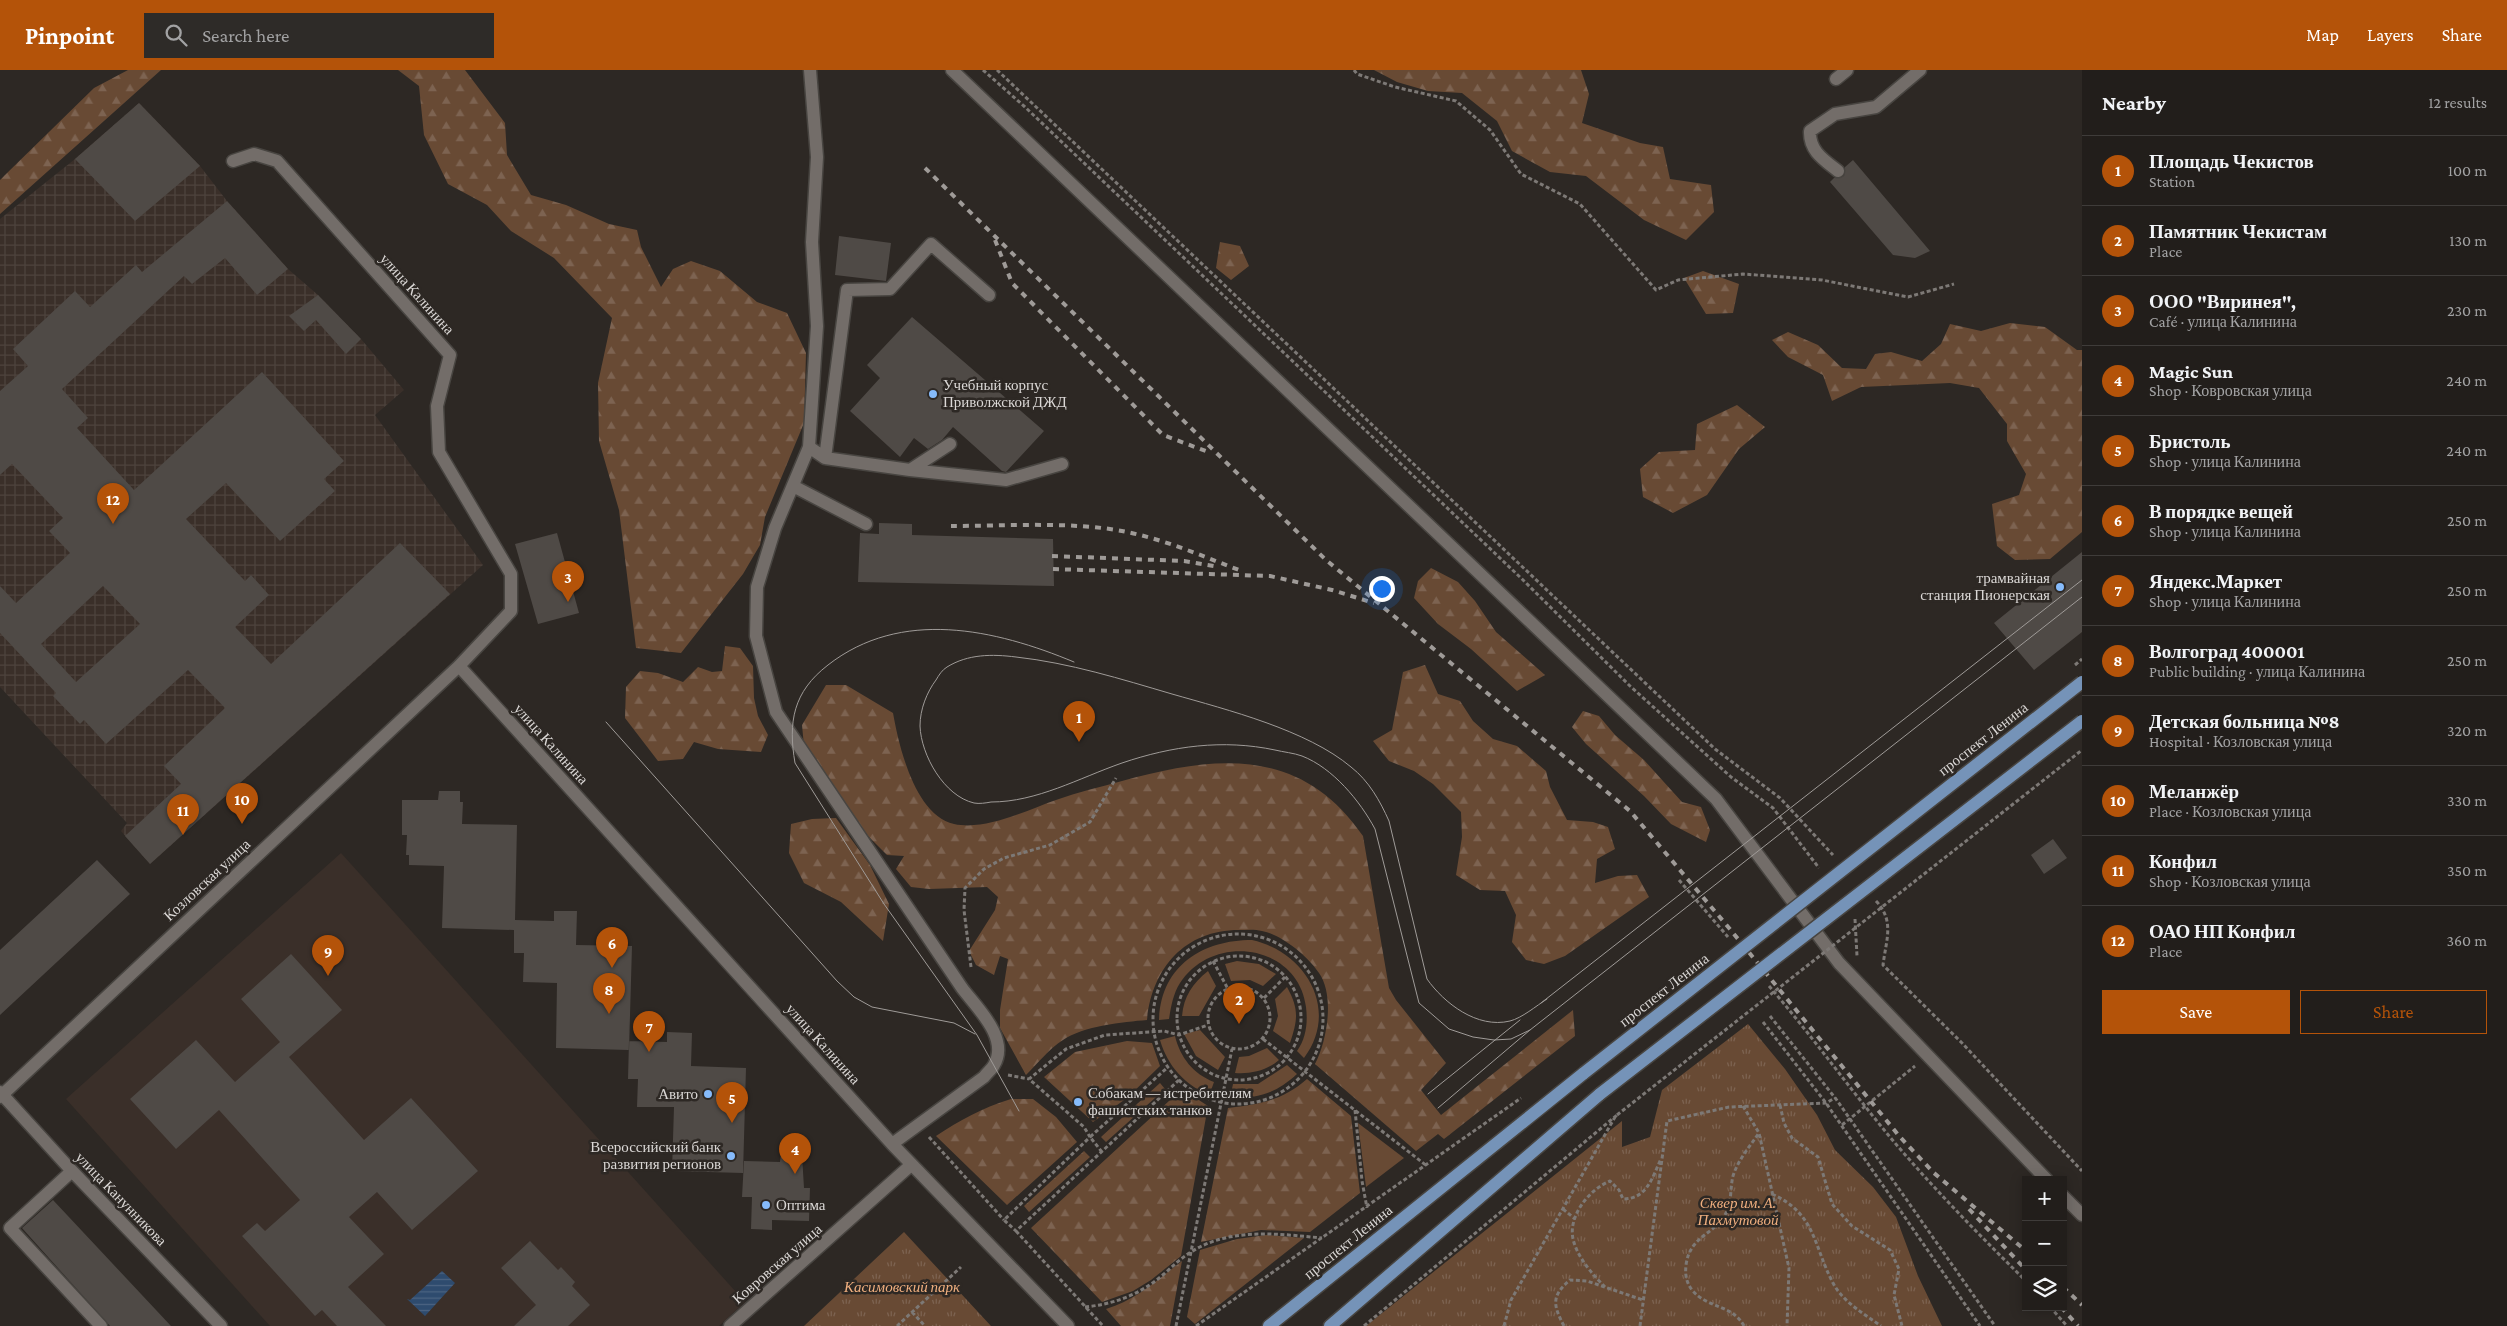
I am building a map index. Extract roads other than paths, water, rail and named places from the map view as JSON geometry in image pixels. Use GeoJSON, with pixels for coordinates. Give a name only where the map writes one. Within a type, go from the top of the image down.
{"type":"FeatureCollection","features":[{"type":"Feature","properties":{"kind":"main road","name":"проспект Ленина"},"geometry":{"type":"LineString","coordinates":[[1269,1326],[1584,1073],[2082,682]]}},
{"type":"Feature","properties":{"kind":"main road"},"geometry":{"type":"LineString","coordinates":[[1330,1326],[1600,1094],[2082,721]]}},
{"type":"Feature","properties":{"kind":"street"},"geometry":{"type":"LineString","coordinates":[[810,70],[818,157],[812,242],[818,326],[809,447],[775,528],[757,588],[756,636],[776,712],[991,1026],[998,1042],[995,1064],[984,1077],[892,1144]]}},
{"type":"Feature","properties":{"kind":"street"},"geometry":{"type":"LineString","coordinates":[[952,70],[1716,798],[1839,963],[2043,1176]]}},
{"type":"Feature","properties":{"kind":"street"},"geometry":{"type":"LineString","coordinates":[[1836,79],[1847,70]]}},
{"type":"Feature","properties":{"kind":"street"},"geometry":{"type":"LineString","coordinates":[[1838,171],[1814,151],[1810,140],[1810,131],[1835,114],[1876,107],[1920,70]]}},
{"type":"Feature","properties":{"kind":"street","name":"улица Калинина"},"geometry":{"type":"LineString","coordinates":[[233,162],[254,154],[277,162],[450,355],[437,406],[439,452],[511,574],[511,612],[459,666],[911,1165],[1068,1326]]}},
{"type":"Feature","properties":{"kind":"street"},"geometry":{"type":"LineString","coordinates":[[825,458],[847,290],[890,288],[930,244],[989,296]]}},
{"type":"Feature","properties":{"kind":"street"},"geometry":{"type":"LineString","coordinates":[[910,470],[950,444]]}},
{"type":"Feature","properties":{"kind":"street"},"geometry":{"type":"LineString","coordinates":[[809,447],[825,458],[910,470],[1006,480],[1062,464]]}},
{"type":"Feature","properties":{"kind":"street"},"geometry":{"type":"LineString","coordinates":[[793,486],[866,524]]}},
{"type":"Feature","properties":{"kind":"street","name":"Козловская улица"},"geometry":{"type":"LineString","coordinates":[[1,1095],[459,666]]}},
{"type":"Feature","properties":{"kind":"street","name":"улица Канунникова"},"geometry":{"type":"LineString","coordinates":[[1,1095],[221,1326]]}},
{"type":"Feature","properties":{"kind":"street","name":"Ковровская улица"},"geometry":{"type":"LineString","coordinates":[[730,1326],[911,1165]]}},
{"type":"Feature","properties":{"kind":"street"},"geometry":{"type":"LineString","coordinates":[[72,1171],[10,1228],[101,1326]]}},
{"type":"Feature","properties":{"kind":"street"},"geometry":{"type":"LineString","coordinates":[[2067,1200],[2082,1215]]}},
{"type":"Feature","properties":{"kind":"water"},"geometry":{"type":"Polygon","coordinates":[[[442,1271],[455,1283],[425,1316],[407,1299],[410,1300],[442,1271]]]}},
{"type":"Feature","properties":{"kind":"tram line"},"geometry":{"type":"LineString","coordinates":[[1541,1003],[2082,580]]}},
{"type":"Feature","properties":{"kind":"tram line"},"geometry":{"type":"LineString","coordinates":[[1438,1108],[1530,1030],[2082,597]]}},
{"type":"Feature","properties":{"kind":"tram line"},"geometry":{"type":"LineString","coordinates":[[1019,1111],[977,1035],[884,904],[795,763],[792,734],[793,721],[800,697],[816,675],[856,647],[886,636],[917,630],[981,633],[1044,650],[1074,662]]}},
{"type":"Feature","properties":{"kind":"tram line"},"geometry":{"type":"LineString","coordinates":[[1530,1030],[1511,1039],[1494,1040],[1473,1037],[1449,1029],[1419,1003],[1375,829],[1362,807],[1345,786],[1313,761],[1296,754],[1256,747],[1236,745],[1198,746],[1141,757],[1041,794],[1008,801],[974,803],[963,799],[944,783],[936,773],[925,749],[921,737],[920,720],[930,690],[939,674],[955,663],[972,657],[989,655],[1007,656],[1056,663],[1095,672],[1242,714],[1312,742],[1351,767],[1373,792],[1386,814],[1427,979],[1442,997],[1462,1012],[1474,1018],[1498,1022],[1510,1021],[1519,1017],[1547,999]]}},
{"type":"Feature","properties":{"kind":"tram line"},"geometry":{"type":"LineString","coordinates":[[606,722],[837,981],[854,997],[872,1007],[954,1023],[975,1034]]}},
{"type":"Feature","properties":{"kind":"tram line"},"geometry":{"type":"LineString","coordinates":[[1428,1094],[1520,1020]]}},
{"type":"Feature","properties":{"kind":"railway"},"geometry":{"type":"LineString","coordinates":[[925,168],[1326,560],[1630,811],[1729,928],[1900,1137],[1934,1173],[2022,1248]]}},
{"type":"Feature","properties":{"kind":"railway"},"geometry":{"type":"LineString","coordinates":[[995,240],[1012,283],[1163,435],[1211,453]]}},
{"type":"Feature","properties":{"kind":"railway"},"geometry":{"type":"LineString","coordinates":[[951,526],[1063,525],[1127,532],[1156,539],[1239,570]]}},
{"type":"Feature","properties":{"kind":"railway"},"geometry":{"type":"LineString","coordinates":[[1052,556],[1184,561],[1214,566]]}},
{"type":"Feature","properties":{"kind":"railway"},"geometry":{"type":"LineString","coordinates":[[1053,569],[1270,576],[1332,590],[1374,603]]}},
{"type":"Feature","properties":{"kind":"railway"},"geometry":{"type":"LineString","coordinates":[[1969,1209],[2022,1266]]}},
{"type":"Feature","properties":{"kind":"railway"},"geometry":{"type":"LineString","coordinates":[[2067,1291],[2082,1305]]}},
{"type":"Feature","properties":{"kind":"railway"},"geometry":{"type":"LineString","coordinates":[[2065,1311],[2078,1326]]}},
{"type":"Feature","properties":{"kind":"place","name":"Учебный корпус Приволжской ДЖД"},"geometry":{"type":"Point","coordinates":[933,394]}},
{"type":"Feature","properties":{"kind":"place","name":"ОАО НП Конфил"},"geometry":{"type":"Point","coordinates":[113,524]}},
{"type":"Feature","properties":{"kind":"place","name":"трамвайная станция Пионерская"},"geometry":{"type":"Point","coordinates":[2060,587]}},
{"type":"Feature","properties":{"kind":"place","name":"ООО \"Виринея\","},"geometry":{"type":"Point","coordinates":[568,602]}},
{"type":"Feature","properties":{"kind":"place","name":"Площадь Чекистов"},"geometry":{"type":"Point","coordinates":[1079,742]}},
{"type":"Feature","properties":{"kind":"place","name":"Меланжёр"},"geometry":{"type":"Point","coordinates":[242,824]}},
{"type":"Feature","properties":{"kind":"place","name":"Конфил"},"geometry":{"type":"Point","coordinates":[183,835]}},
{"type":"Feature","properties":{"kind":"place","name":"В порядке вещей"},"geometry":{"type":"Point","coordinates":[612,968]}},
{"type":"Feature","properties":{"kind":"place","name":"Детская больница №8"},"geometry":{"type":"Point","coordinates":[328,976]}},
{"type":"Feature","properties":{"kind":"place","name":"Волгоград 400001"},"geometry":{"type":"Point","coordinates":[609,1014]}},
{"type":"Feature","properties":{"kind":"place","name":"Памятник Чекистам"},"geometry":{"type":"Point","coordinates":[1239,1024]}},
{"type":"Feature","properties":{"kind":"place","name":"Яндекс.Маркет"},"geometry":{"type":"Point","coordinates":[649,1052]}},
{"type":"Feature","properties":{"kind":"place","name":"Авито"},"geometry":{"type":"Point","coordinates":[708,1094]}},
{"type":"Feature","properties":{"kind":"place","name":"Собакам — истребителям фашистских танков"},"geometry":{"type":"Point","coordinates":[1078,1102]}},
{"type":"Feature","properties":{"kind":"place","name":"Бристоль"},"geometry":{"type":"Point","coordinates":[732,1123]}},
{"type":"Feature","properties":{"kind":"place","name":"Всероссийский банк развития регионов"},"geometry":{"type":"Point","coordinates":[731,1156]}},
{"type":"Feature","properties":{"kind":"place","name":"Magic Sun"},"geometry":{"type":"Point","coordinates":[795,1174]}},
{"type":"Feature","properties":{"kind":"place","name":"Оптима"},"geometry":{"type":"Point","coordinates":[766,1205]}},
{"type":"Feature","properties":{"kind":"park label","name":"Сквер им. А. Пахмутовой"},"geometry":{"type":"Point","coordinates":[1738,1212]}},
{"type":"Feature","properties":{"kind":"park label","name":"Касимовский парк"},"geometry":{"type":"Point","coordinates":[902,1287]}}]}
